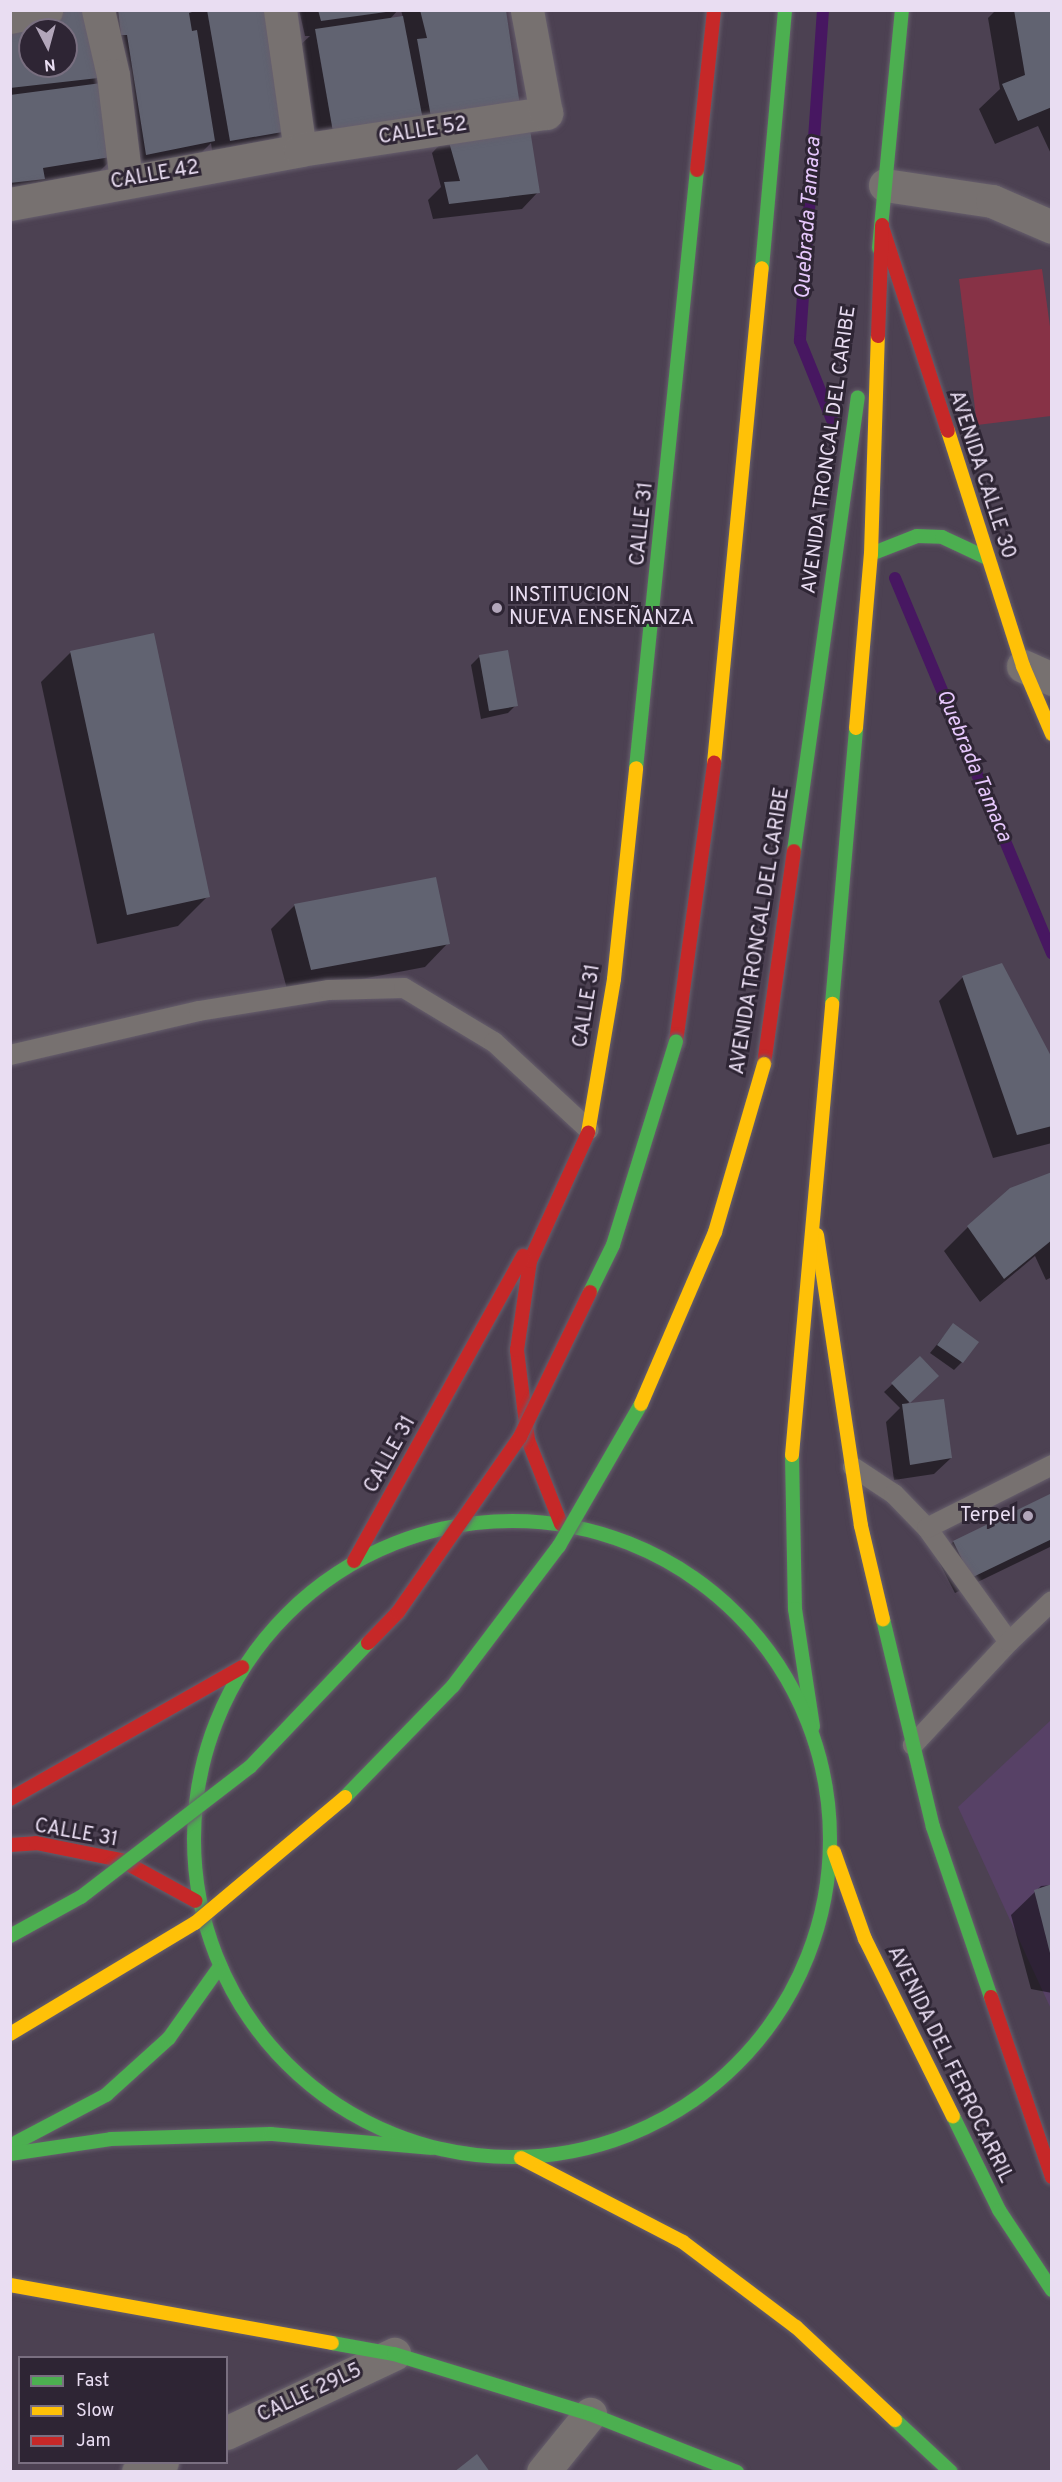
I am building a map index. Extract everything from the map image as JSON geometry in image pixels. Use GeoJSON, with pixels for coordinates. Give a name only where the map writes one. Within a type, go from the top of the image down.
{"type":"FeatureCollection","features":[{"type":"Feature","properties":{"kind":"main road","name":"CALLE 31"},"geometry":{"type":"LineString","coordinates":[[561,1524],[528,1440],[517,1350],[530,1261],[589,1130],[614,979],[645,701],[714,10]]}},
{"type":"Feature","properties":{"kind":"main road"},"geometry":{"type":"LineString","coordinates":[[10,1936],[81,1897],[250,1767],[398,1612],[520,1437],[613,1245],[676,1042],[726,672],[784,10]]}},
{"type":"Feature","properties":{"kind":"main road","name":"AVENIDA TRONCAL DEL CARIBE"},"geometry":{"type":"LineString","coordinates":[[10,2034],[195,1923],[331,1812],[453,1686],[559,1546],[647,1394],[715,1232],[764,1064],[882,225],[902,10]]}},
{"type":"Feature","properties":{"kind":"main road"},"geometry":{"type":"LineString","coordinates":[[10,2154],[111,2139],[271,2134],[521,2158],[601,2145],[676,2114],[739,2064],[789,2000],[820,1926],[832,1847],[826,1776],[813,1727],[795,1609],[789,1492],[871,554],[882,225]]}},
{"type":"Feature","properties":{"kind":"main road","name":"AVENIDA CALLE 30"},"geometry":{"type":"LineString","coordinates":[[882,225],[987,558],[1037,672],[1052,734]]}},
{"type":"Feature","properties":{"kind":"main road"},"geometry":{"type":"LineString","coordinates":[[871,554],[892,542],[925,536],[966,545],[987,558]]}},
{"type":"Feature","properties":{"kind":"main road","name":"CALLE 31"},"geometry":{"type":"LineString","coordinates":[[354,1561],[566,1178]]}},
{"type":"Feature","properties":{"kind":"main road"},"geometry":{"type":"LineString","coordinates":[[813,1206],[861,1526],[933,1827],[1052,2177]]}},
{"type":"Feature","properties":{"kind":"main road"},"geometry":{"type":"LineString","coordinates":[[432,2148],[344,2111],[270,2049],[218,1969],[196,1900],[191,1820],[204,1752],[242,1667],[311,1590],[354,1561],[455,1525],[561,1524],[662,1557],[746,1621],[778,1663],[813,1727]]}},
{"type":"Feature","properties":{"kind":"main road","name":"CALLE 31"},"geometry":{"type":"LineString","coordinates":[[10,1799],[242,1667]]}},
{"type":"Feature","properties":{"kind":"main road","name":"CALLE 31"},"geometry":{"type":"LineString","coordinates":[[10,1845],[36,1843],[121,1860],[196,1900]]}},
{"type":"Feature","properties":{"kind":"main road","name":"AVENIDA DEL FERROCARRIL"},"geometry":{"type":"LineString","coordinates":[[832,1847],[865,1940],[999,2210],[1052,2290]]}},
{"type":"Feature","properties":{"kind":"main road"},"geometry":{"type":"LineString","coordinates":[[10,2144],[106,2095],[169,2038],[218,1969]]}},
{"type":"Feature","properties":{"kind":"main road"},"geometry":{"type":"LineString","coordinates":[[521,2158],[683,2242],[796,2327],[951,2472]]}},
{"type":"Feature","properties":{"kind":"main road"},"geometry":{"type":"LineString","coordinates":[[10,2285],[394,2354],[590,2414],[737,2472]]}},
{"type":"Feature","properties":{"kind":"street"},"geometry":{"type":"LineString","coordinates":[[10,17],[46,10]]}},
{"type":"Feature","properties":{"kind":"street"},"geometry":{"type":"LineString","coordinates":[[98,10],[113,75],[126,181]]}},
{"type":"Feature","properties":{"kind":"street"},"geometry":{"type":"LineString","coordinates":[[280,10],[300,150]]}},
{"type":"Feature","properties":{"kind":"street","name":"CALLE 52"},"geometry":{"type":"LineString","coordinates":[[300,150],[546,113],[527,10]]}},
{"type":"Feature","properties":{"kind":"street","name":"CALLE 42"},"geometry":{"type":"LineString","coordinates":[[10,204],[300,150]]}},
{"type":"Feature","properties":{"kind":"street"},"geometry":{"type":"LineString","coordinates":[[885,185],[992,201],[1052,227]]}},
{"type":"Feature","properties":{"kind":"street","name":"CALLE 29L5"},"geometry":{"type":"LineString","coordinates":[[228,2432],[394,2354]]}},
{"type":"Feature","properties":{"kind":"street"},"geometry":{"type":"LineString","coordinates":[[543,2472],[590,2414]]}},
{"type":"Feature","properties":{"kind":"street"},"geometry":{"type":"LineString","coordinates":[[138,2472],[159,2464]]}},
{"type":"Feature","properties":{"kind":"lane"},"geometry":{"type":"LineString","coordinates":[[10,1055],[199,1011],[329,990],[404,988],[494,1042],[589,1130]]}},
{"type":"Feature","properties":{"kind":"lane"},"geometry":{"type":"LineString","coordinates":[[927,1528],[1052,1465]]}},
{"type":"Feature","properties":{"kind":"lane"},"geometry":{"type":"LineString","coordinates":[[853,1467],[894,1494],[927,1528],[1009,1642]]}},
{"type":"Feature","properties":{"kind":"lane"},"geometry":{"type":"LineString","coordinates":[[913,1745],[1009,1642],[1052,1601]]}},
{"type":"Feature","properties":{"kind":"shaded area"},"geometry":{"type":"Polygon","coordinates":[[[1042,269],[1052,341],[1051,416],[977,425],[959,279],[1042,269]]]}},
{"type":"Feature","properties":{"kind":"shaded area"},"geometry":{"type":"Polygon","coordinates":[[[1051,1720],[1051,2009],[958,1807],[1051,1720]]]}},
{"type":"Feature","properties":{"kind":"building"},"geometry":{"type":"Polygon","coordinates":[[[75,10],[94,10],[107,77],[10,88],[10,22],[18,21],[18,78],[78,78],[78,18],[32,18],[75,10]]]}},
{"type":"Feature","properties":{"kind":"building"},"geometry":{"type":"Polygon","coordinates":[[[118,10],[198,10],[189,13],[192,31],[197,30],[215,141],[146,155],[127,35],[121,35],[118,10]]]}},
{"type":"Feature","properties":{"kind":"building"},"geometry":{"type":"Polygon","coordinates":[[[207,10],[272,10],[294,130],[230,141],[207,10]]]}},
{"type":"Feature","properties":{"kind":"building"},"geometry":{"type":"Polygon","coordinates":[[[318,10],[386,10],[386,12],[321,21],[318,10]]]}},
{"type":"Feature","properties":{"kind":"building"},"geometry":{"type":"Polygon","coordinates":[[[420,10],[506,10],[520,106],[431,117],[417,39],[427,38],[420,10]]]}},
{"type":"Feature","properties":{"kind":"building"},"geometry":{"type":"Polygon","coordinates":[[[1014,10],[1052,10],[1052,107],[1018,121],[1002,84],[1025,75],[1014,10]]]}},
{"type":"Feature","properties":{"kind":"building"},"geometry":{"type":"Polygon","coordinates":[[[403,16],[423,120],[333,132],[315,29],[403,16]]]}},
{"type":"Feature","properties":{"kind":"building"},"geometry":{"type":"Polygon","coordinates":[[[109,82],[117,156],[43,168],[45,179],[10,183],[10,95],[109,82]]]}},
{"type":"Feature","properties":{"kind":"building"},"geometry":{"type":"Polygon","coordinates":[[[529,123],[540,193],[449,204],[444,182],[460,181],[447,135],[529,123]]]}},
{"type":"Feature","properties":{"kind":"building"},"geometry":{"type":"Polygon","coordinates":[[[154,633],[210,897],[127,915],[70,651],[154,633]]]}},
{"type":"Feature","properties":{"kind":"building"},"geometry":{"type":"Polygon","coordinates":[[[508,650],[518,706],[489,711],[479,655],[508,650]]]}},
{"type":"Feature","properties":{"kind":"building"},"geometry":{"type":"Polygon","coordinates":[[[436,877],[450,944],[311,970],[294,904],[436,877]]]}},
{"type":"Feature","properties":{"kind":"building"},"geometry":{"type":"Polygon","coordinates":[[[1002,963],[1052,1058],[1052,1126],[1017,1135],[962,976],[1002,963]]]}},
{"type":"Feature","properties":{"kind":"building"},"geometry":{"type":"Polygon","coordinates":[[[1052,1172],[1052,1240],[1004,1279],[967,1226],[1010,1188],[1052,1172]]]}},
{"type":"Feature","properties":{"kind":"building"},"geometry":{"type":"Polygon","coordinates":[[[953,1323],[979,1342],[963,1363],[937,1345],[953,1323]]]}},
{"type":"Feature","properties":{"kind":"building"},"geometry":{"type":"Polygon","coordinates":[[[920,1356],[939,1376],[910,1403],[891,1383],[920,1356]]]}},
{"type":"Feature","properties":{"kind":"building"},"geometry":{"type":"Polygon","coordinates":[[[944,1399],[952,1458],[910,1465],[902,1404],[944,1399]]]}},
{"type":"Feature","properties":{"kind":"building","name":"Terpel"},"geometry":{"type":"Polygon","coordinates":[[[1052,1493],[1052,1539],[971,1578],[953,1541],[1052,1493]]]}},
{"type":"Feature","properties":{"kind":"building"},"geometry":{"type":"Polygon","coordinates":[[[1052,1884],[1052,1961],[1034,1890],[1052,1884]]]}},
{"type":"Feature","properties":{"kind":"building"},"geometry":{"type":"Polygon","coordinates":[[[477,2454],[490,2472],[454,2472],[477,2454]]]}},
{"type":"Feature","properties":{"kind":"waterway","name":"Quebrada Tamaca"},"geometry":{"type":"LineString","coordinates":[[823,10],[800,341],[832,420]]}},
{"type":"Feature","properties":{"kind":"waterway","name":"Quebrada Tamaca"},"geometry":{"type":"LineString","coordinates":[[895,578],[1052,954]]}},
{"type":"Feature","properties":{"kind":"traffic: fast"},"geometry":{"type":"LineString","coordinates":[[762,268],[785,10]]}},
{"type":"Feature","properties":{"kind":"traffic: fast"},"geometry":{"type":"LineString","coordinates":[[879,248],[902,10]]}},
{"type":"Feature","properties":{"kind":"traffic: fast"},"geometry":{"type":"LineString","coordinates":[[636,768],[697,170]]}},
{"type":"Feature","properties":{"kind":"traffic: fast"},"geometry":{"type":"LineString","coordinates":[[794,851],[858,397]]}},
{"type":"Feature","properties":{"kind":"traffic: fast"},"geometry":{"type":"LineString","coordinates":[[871,554],[917,536],[942,537],[987,558]]}},
{"type":"Feature","properties":{"kind":"traffic: fast"},"geometry":{"type":"LineString","coordinates":[[832,1004],[856,728]]}},
{"type":"Feature","properties":{"kind":"traffic: fast"},"geometry":{"type":"LineString","coordinates":[[590,1292],[613,1245],[676,1042]]}},
{"type":"Feature","properties":{"kind":"traffic: fast"},"geometry":{"type":"LineString","coordinates":[[345,1797],[453,1686],[559,1546],[641,1404]]}},
{"type":"Feature","properties":{"kind":"traffic: fast"},"geometry":{"type":"LineString","coordinates":[[792,1455],[795,1609],[813,1727]]}},
{"type":"Feature","properties":{"kind":"traffic: fast"},"geometry":{"type":"LineString","coordinates":[[512,1521],[543,1522],[574,1527],[604,1534],[634,1545],[689,1574],[737,1614],[777,1662],[806,1717],[817,1747],[824,1777],[829,1808],[830,1839],[829,1870],[824,1901],[817,1931],[806,1961],[777,2016],[737,2064],[689,2104],[634,2133],[604,2144],[574,2151],[543,2156],[512,2157],[481,2156],[450,2151],[420,2144],[390,2133],[335,2104],[287,2064],[247,2016],[218,1961],[207,1931],[200,1901],[195,1870],[194,1839],[195,1808],[200,1777],[207,1747],[218,1717],[247,1662],[287,1614],[335,1574],[390,1545],[420,1534],[450,1527],[481,1522],[512,1521]]}},
{"type":"Feature","properties":{"kind":"traffic: fast"},"geometry":{"type":"LineString","coordinates":[[883,1619],[933,1827],[991,1997]]}},
{"type":"Feature","properties":{"kind":"traffic: fast"},"geometry":{"type":"LineString","coordinates":[[10,1936],[81,1897],[250,1767],[368,1643]]}},
{"type":"Feature","properties":{"kind":"traffic: fast"},"geometry":{"type":"LineString","coordinates":[[17,2142],[106,2095],[169,2038],[218,1969]]}},
{"type":"Feature","properties":{"kind":"traffic: fast"},"geometry":{"type":"LineString","coordinates":[[953,2116],[999,2210],[1052,2290]]}},
{"type":"Feature","properties":{"kind":"traffic: fast"},"geometry":{"type":"LineString","coordinates":[[10,2154],[111,2139],[271,2134],[431,2148]]}},
{"type":"Feature","properties":{"kind":"traffic: fast"},"geometry":{"type":"LineString","coordinates":[[332,2343],[394,2354],[590,2414],[737,2472]]}},
{"type":"Feature","properties":{"kind":"traffic: fast"},"geometry":{"type":"LineString","coordinates":[[895,2420],[951,2472]]}},
{"type":"Feature","properties":{"kind":"traffic: slow"},"geometry":{"type":"LineString","coordinates":[[714,763],[762,268]]}},
{"type":"Feature","properties":{"kind":"traffic: slow"},"geometry":{"type":"LineString","coordinates":[[856,728],[871,554],[878,336]]}},
{"type":"Feature","properties":{"kind":"traffic: slow"},"geometry":{"type":"LineString","coordinates":[[948,431],[1023,666],[1052,734]]}},
{"type":"Feature","properties":{"kind":"traffic: slow"},"geometry":{"type":"LineString","coordinates":[[588,1133],[614,979],[636,768]]}},
{"type":"Feature","properties":{"kind":"traffic: slow"},"geometry":{"type":"LineString","coordinates":[[792,1455],[832,1004]]}},
{"type":"Feature","properties":{"kind":"traffic: slow"},"geometry":{"type":"LineString","coordinates":[[641,1404],[715,1232],[764,1064]]}},
{"type":"Feature","properties":{"kind":"traffic: slow"},"geometry":{"type":"LineString","coordinates":[[817,1235],[861,1526],[883,1619]]}},
{"type":"Feature","properties":{"kind":"traffic: slow"},"geometry":{"type":"LineString","coordinates":[[10,2034],[195,1923],[345,1797]]}},
{"type":"Feature","properties":{"kind":"traffic: slow"},"geometry":{"type":"LineString","coordinates":[[834,1852],[865,1939],[953,2116]]}},
{"type":"Feature","properties":{"kind":"traffic: slow"},"geometry":{"type":"LineString","coordinates":[[521,2158],[683,2242],[796,2327],[895,2420]]}},
{"type":"Feature","properties":{"kind":"traffic: slow"},"geometry":{"type":"LineString","coordinates":[[10,2285],[332,2343]]}},
{"type":"Feature","properties":{"kind":"traffic: jam"},"geometry":{"type":"LineString","coordinates":[[697,170],[714,10]]}},
{"type":"Feature","properties":{"kind":"traffic: jam"},"geometry":{"type":"LineString","coordinates":[[878,336],[882,225]]}},
{"type":"Feature","properties":{"kind":"traffic: jam"},"geometry":{"type":"LineString","coordinates":[[883,230],[948,431]]}},
{"type":"Feature","properties":{"kind":"traffic: jam"},"geometry":{"type":"LineString","coordinates":[[676,1042],[714,763]]}},
{"type":"Feature","properties":{"kind":"traffic: jam"},"geometry":{"type":"LineString","coordinates":[[764,1064],[794,851]]}},
{"type":"Feature","properties":{"kind":"traffic: jam"},"geometry":{"type":"LineString","coordinates":[[561,1524],[528,1440],[517,1350],[530,1261],[588,1133]]}},
{"type":"Feature","properties":{"kind":"traffic: jam"},"geometry":{"type":"LineString","coordinates":[[354,1561],[523,1256]]}},
{"type":"Feature","properties":{"kind":"traffic: jam"},"geometry":{"type":"LineString","coordinates":[[368,1643],[398,1612],[520,1437],[590,1292]]}},
{"type":"Feature","properties":{"kind":"traffic: jam"},"geometry":{"type":"LineString","coordinates":[[10,1799],[242,1667]]}},
{"type":"Feature","properties":{"kind":"traffic: jam"},"geometry":{"type":"LineString","coordinates":[[10,1845],[36,1843],[121,1860],[196,1901]]}},
{"type":"Feature","properties":{"kind":"traffic: jam"},"geometry":{"type":"LineString","coordinates":[[991,1997],[1052,2177]]}},
{"type":"Feature","properties":{"kind":"place","name":"INSTITUCION NUEVA ENSEÑANZA"},"geometry":{"type":"Point","coordinates":[497,608]}},
{"type":"Feature","properties":{"kind":"place","name":"Terpel"},"geometry":{"type":"Point","coordinates":[1028,1516]}}]}
